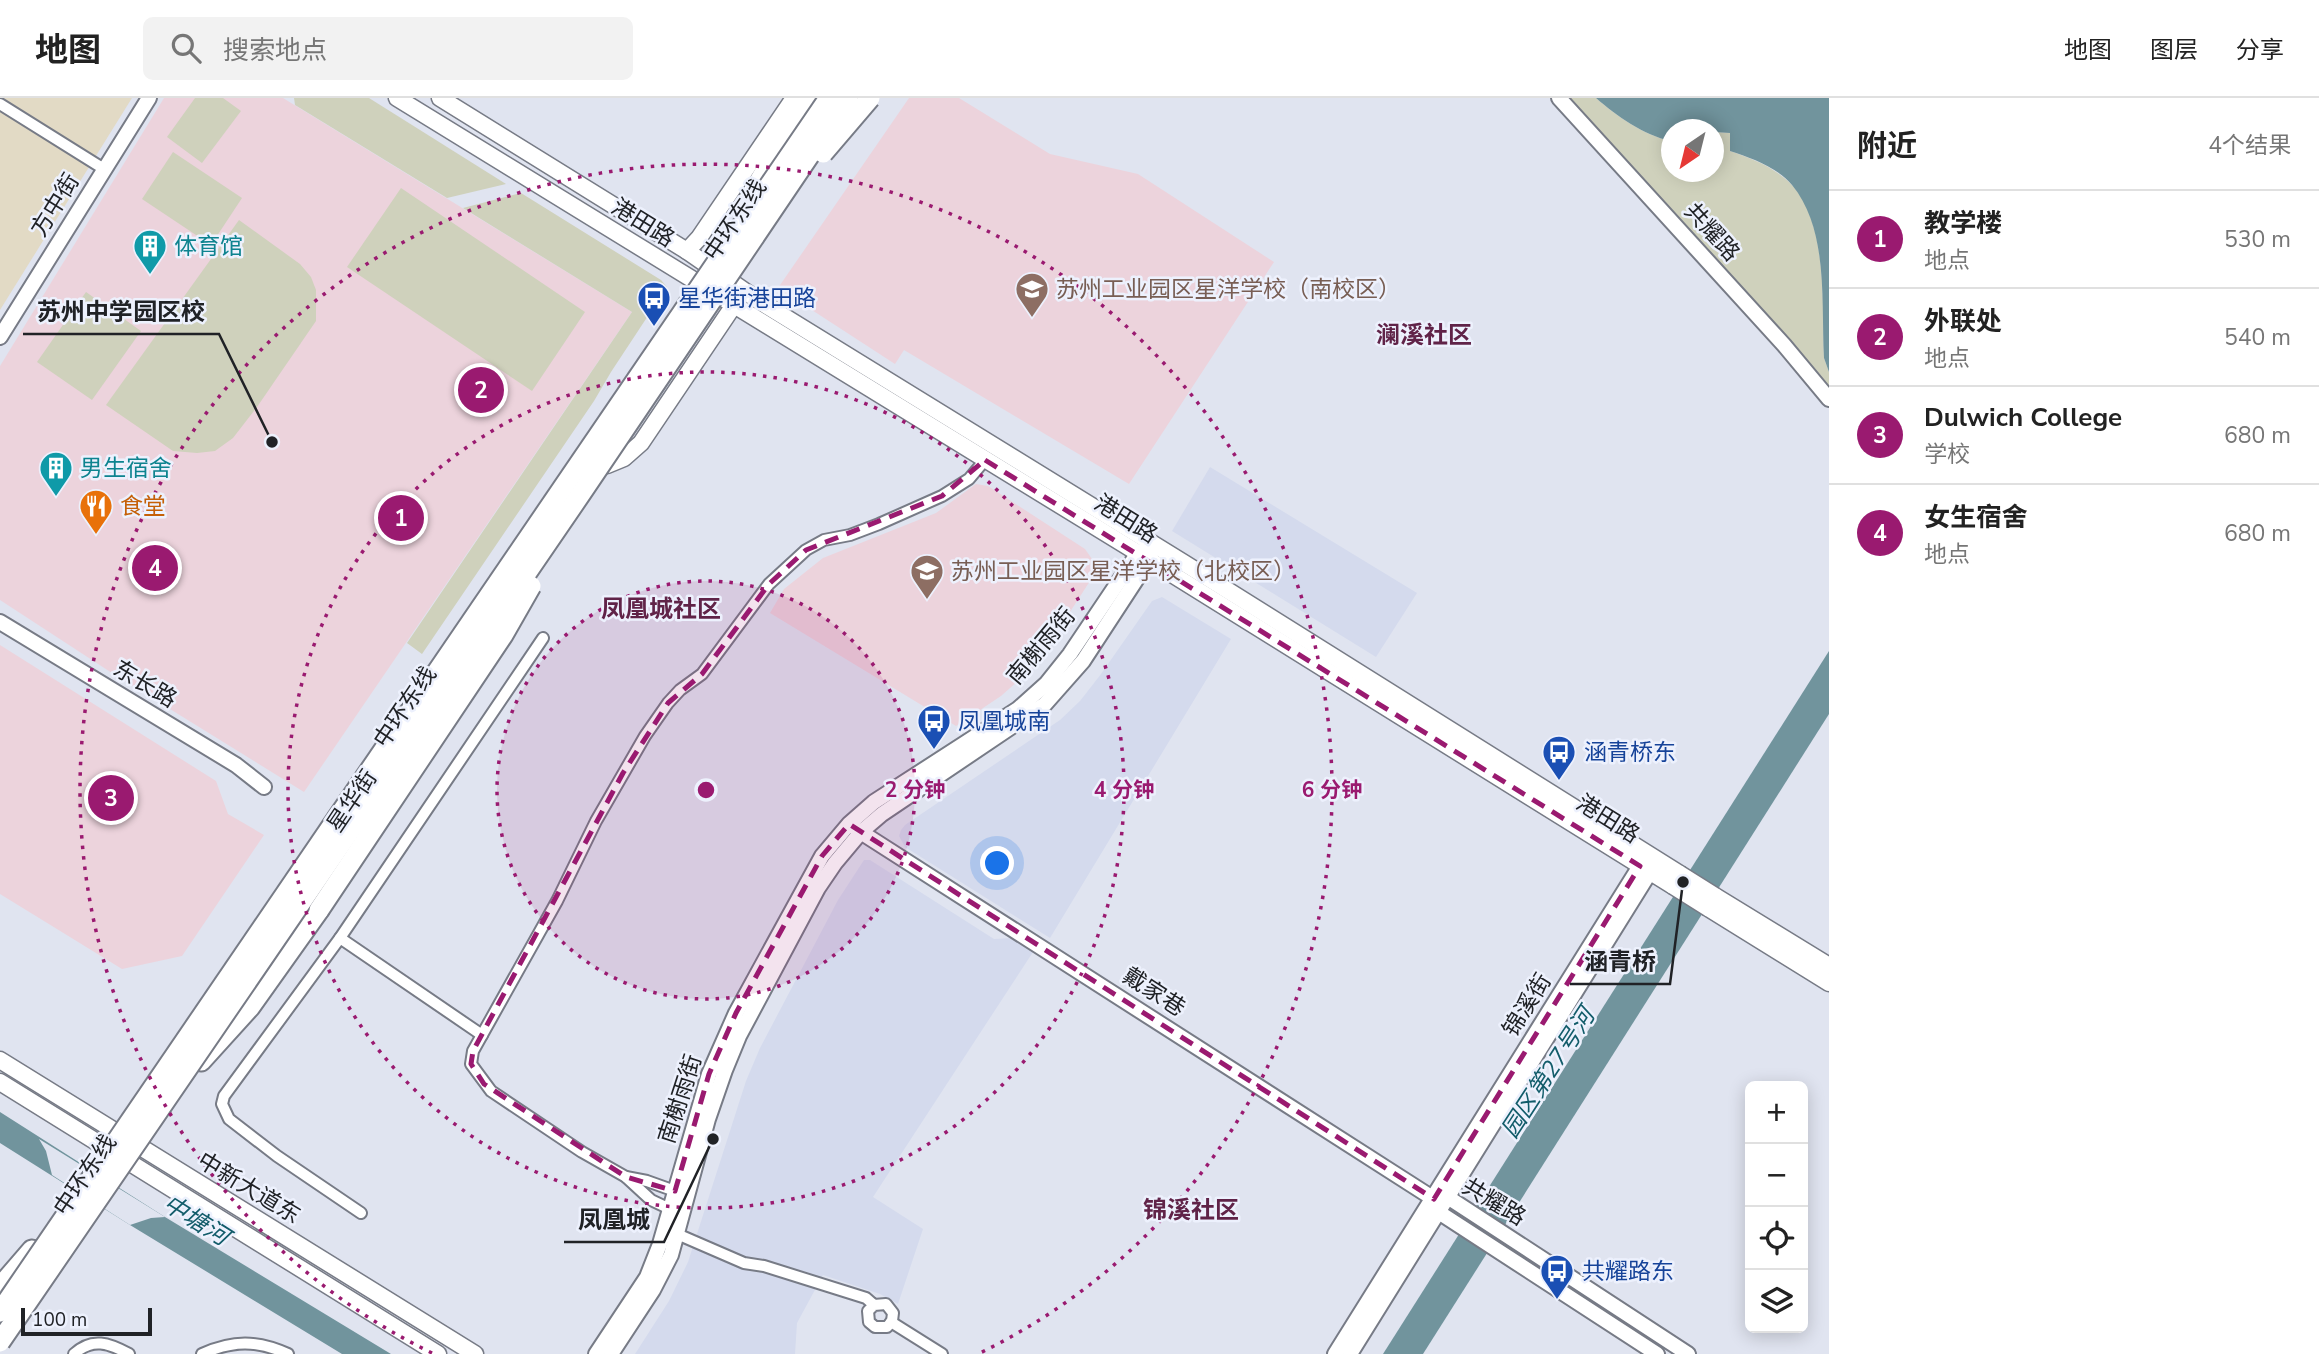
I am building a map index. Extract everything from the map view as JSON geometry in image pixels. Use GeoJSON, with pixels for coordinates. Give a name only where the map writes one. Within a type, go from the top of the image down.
{"type":"FeatureCollection","features":[{"type":"Feature","properties":{"kind":"highway"},"geometry":{"type":"LineString","coordinates":[[744,207],[780,144],[811,98]]}},
{"type":"Feature","properties":{"kind":"highway","name":"中环东线"},"geometry":{"type":"LineString","coordinates":[[0,1312],[829,98]]}},
{"type":"Feature","properties":{"kind":"highway","name":"中环东线"},"geometry":{"type":"LineString","coordinates":[[0,1342],[582,492],[848,98]]}},
{"type":"Feature","properties":{"kind":"highway"},"geometry":{"type":"LineString","coordinates":[[765,219],[870,98]]}},
{"type":"Feature","properties":{"kind":"highway"},"geometry":{"type":"LineString","coordinates":[[201,1061],[250,1007],[503,635],[582,492]]}},
{"type":"Feature","properties":{"kind":"highway"},"geometry":{"type":"LineString","coordinates":[[0,1287],[32,1250]]}},
{"type":"Feature","properties":{"kind":"main road","name":"方中街"},"geometry":{"type":"LineString","coordinates":[[0,337],[149,98]]}},
{"type":"Feature","properties":{"kind":"main road","name":"港田路"},"geometry":{"type":"LineString","coordinates":[[397,98],[985,460],[1147,553]]}},
{"type":"Feature","properties":{"kind":"main road","name":"港田路"},"geometry":{"type":"LineString","coordinates":[[440,98],[687,251],[1147,553],[1648,865],[1712,902],[1829,983]]}},
{"type":"Feature","properties":{"kind":"main road"},"geometry":{"type":"LineString","coordinates":[[687,251],[699,238],[794,98]]}},
{"type":"Feature","properties":{"kind":"main road","name":"星华街"},"geometry":{"type":"LineString","coordinates":[[0,1297],[819,98]]}},
{"type":"Feature","properties":{"kind":"main road"},"geometry":{"type":"LineString","coordinates":[[727,302],[731,282],[857,98]]}},
{"type":"Feature","properties":{"kind":"main road","name":"共耀路"},"geometry":{"type":"LineString","coordinates":[[1559,98],[1784,345],[1829,399]]}},
{"type":"Feature","properties":{"kind":"main road","name":"星华街"},"geometry":{"type":"LineString","coordinates":[[1,1354],[607,465],[624,458],[641,443],[727,302]]}},
{"type":"Feature","properties":{"kind":"main road","name":"南榭雨街"},"geometry":{"type":"LineString","coordinates":[[611,1354],[664,1271],[677,1234],[708,1119],[724,1070],[739,1036],[818,888],[855,828],[874,802],[1018,709],[1046,684],[1147,553]]}},
{"type":"Feature","properties":{"kind":"main road","name":"东长路"},"geometry":{"type":"LineString","coordinates":[[0,622],[236,765],[264,787]]}},
{"type":"Feature","properties":{"kind":"main road","name":"南榭雨街"},"geometry":{"type":"LineString","coordinates":[[596,1354],[647,1277],[660,1244],[709,1074],[736,1013],[822,856],[855,828]]}},
{"type":"Feature","properties":{"kind":"main road","name":"戴家巷"},"geometry":{"type":"LineString","coordinates":[[855,828],[1434,1199]]}},
{"type":"Feature","properties":{"kind":"main road","name":"锦溪街"},"geometry":{"type":"LineString","coordinates":[[1350,1354],[1450,1198],[1648,865]]}},
{"type":"Feature","properties":{"kind":"main road","name":"锦溪街"},"geometry":{"type":"LineString","coordinates":[[1335,1354],[1648,865]]}},
{"type":"Feature","properties":{"kind":"main road","name":"港田路"},"geometry":{"type":"LineString","coordinates":[[1712,902],[1829,966]]}},
{"type":"Feature","properties":{"kind":"main road","name":"中新大道东"},"geometry":{"type":"LineString","coordinates":[[0,1060],[475,1354]]}},
{"type":"Feature","properties":{"kind":"main road","name":"中新大道东"},"geometry":{"type":"LineString","coordinates":[[0,1082],[438,1354]]}},
{"type":"Feature","properties":{"kind":"main road","name":"共耀路"},"geometry":{"type":"LineString","coordinates":[[1657,1354],[1440,1213],[1434,1199],[1450,1198],[1688,1354]]}},
{"type":"Feature","properties":{"kind":"street"},"geometry":{"type":"LineString","coordinates":[[0,104],[104,169]]}},
{"type":"Feature","properties":{"kind":"street"},"geometry":{"type":"LineString","coordinates":[[670,1209],[651,1200],[626,1177],[582,1152],[491,1091],[471,1064],[473,1051],[557,901],[596,821],[645,736],[668,703],[680,690],[702,674],[769,584],[806,550],[824,540],[850,535],[943,496],[969,479],[985,460]]}},
{"type":"Feature","properties":{"kind":"street"},"geometry":{"type":"LineString","coordinates":[[361,1213],[276,1156],[229,1119],[222,1104],[224,1096],[340,938],[543,638]]}},
{"type":"Feature","properties":{"kind":"street"},"geometry":{"type":"LineString","coordinates":[[340,938],[482,1035]]}},
{"type":"Feature","properties":{"kind":"street"},"geometry":{"type":"LineString","coordinates":[[626,1177],[676,1191]]}},
{"type":"Feature","properties":{"kind":"street"},"geometry":{"type":"LineString","coordinates":[[677,1234],[744,1263],[764,1266],[866,1298],[874,1304],[889,1306],[893,1313],[891,1322],[883,1328],[872,1325],[867,1314],[874,1304]]}},
{"type":"Feature","properties":{"kind":"street"},"geometry":{"type":"LineString","coordinates":[[891,1322],[942,1354]]}},
{"type":"Feature","properties":{"kind":"street"},"geometry":{"type":"LineString","coordinates":[[202,1354],[247,1341],[273,1347],[288,1354]]}},
{"type":"Feature","properties":{"kind":"street"},"geometry":{"type":"LineString","coordinates":[[74,1354],[85,1346],[98,1343],[114,1346],[129,1354]]}},
{"type":"Feature","properties":{"kind":"highlighted area"},"geometry":{"type":"Polygon","coordinates":[[[985,460],[1640,866],[1434,1199],[849,824],[822,856],[736,1013],[709,1074],[675,1191],[626,1177],[484,1084],[471,1064],[473,1051],[623,773],[668,703],[702,674],[769,584],[806,550],[942,496],[985,460]]]}},
{"type":"Feature","properties":{"kind":"shaded area"},"geometry":{"type":"Polygon","coordinates":[[[0,98],[132,98],[0,310],[0,98]]]}},
{"type":"Feature","properties":{"kind":"shaded area"},"geometry":{"type":"Polygon","coordinates":[[[164,98],[283,98],[632,312],[304,792],[0,600],[0,366],[164,98]]]}},
{"type":"Feature","properties":{"kind":"shaded area","name":"苏州工业园区星洋学校（南校区）"},"geometry":{"type":"Polygon","coordinates":[[[909,98],[959,98],[1050,154],[1138,174],[1274,262],[1129,484],[904,350],[895,364],[778,288],[909,98]]]}},
{"type":"Feature","properties":{"kind":"shaded area"},"geometry":{"type":"Polygon","coordinates":[[[1596,98],[1829,98],[1829,372],[1824,358],[1818,245],[1804,203],[1792,185],[1771,168],[1730,151],[1730,133],[1724,133],[1724,119],[1661,119],[1661,138],[1631,124],[1596,98]]]}},
{"type":"Feature","properties":{"kind":"shaded area"},"geometry":{"type":"Polygon","coordinates":[[[1210,467],[1417,593],[1376,657],[1172,531],[1210,467]]]}},
{"type":"Feature","properties":{"kind":"shaded area","name":"苏州工业园区星洋学校（北校区）"},"geometry":{"type":"Polygon","coordinates":[[[976,484],[988,486],[1085,549],[1092,559],[1094,570],[1090,581],[1035,666],[1001,696],[956,726],[770,613],[784,589],[823,558],[936,513],[976,484]]]}},
{"type":"Feature","properties":{"kind":"shaded area"},"geometry":{"type":"Polygon","coordinates":[[[1162,597],[1231,639],[1050,938],[905,847],[899,836],[905,825],[1060,720],[1080,701],[1101,674],[1152,601],[1162,597]]]}},
{"type":"Feature","properties":{"kind":"shaded area"},"geometry":{"type":"Polygon","coordinates":[[[0,645],[216,781],[228,814],[264,835],[182,956],[122,969],[0,894],[0,645]]]}},
{"type":"Feature","properties":{"kind":"shaded area"},"geometry":{"type":"Polygon","coordinates":[[[1829,651],[1829,714],[1423,1354],[1383,1354],[1829,651]]]}},
{"type":"Feature","properties":{"kind":"shaded area"},"geometry":{"type":"Polygon","coordinates":[[[864,860],[870,860],[994,939],[1012,938],[1033,952],[873,1197],[923,1229],[898,1304],[880,1294],[823,1275],[797,1323],[795,1354],[635,1354],[669,1301],[688,1262],[746,1081],[760,1048],[838,900],[864,860]]]}},
{"type":"Feature","properties":{"kind":"shaded area"},"geometry":{"type":"Polygon","coordinates":[[[0,1112],[165,1217],[391,1354],[342,1354],[130,1225],[0,1143],[0,1112]]]}},
{"type":"Feature","properties":{"kind":"green space"},"geometry":{"type":"Polygon","coordinates":[[[195,98],[223,98],[241,111],[202,163],[167,137],[195,98]]]}},
{"type":"Feature","properties":{"kind":"green space"},"geometry":{"type":"Polygon","coordinates":[[[294,98],[369,98],[506,184],[447,198],[295,105],[294,98]]]}},
{"type":"Feature","properties":{"kind":"green space"},"geometry":{"type":"Polygon","coordinates":[[[1562,98],[1596,98],[1631,124],[1661,138],[1661,182],[1724,182],[1724,133],[1731,133],[1730,151],[1760,163],[1788,181],[1801,197],[1811,217],[1817,240],[1823,289],[1824,358],[1829,372],[1829,399],[1562,98]]]}},
{"type":"Feature","properties":{"kind":"green space"},"geometry":{"type":"Polygon","coordinates":[[[173,152],[242,198],[211,245],[142,199],[173,152]]]}},
{"type":"Feature","properties":{"kind":"green space"},"geometry":{"type":"Polygon","coordinates":[[[401,188],[585,312],[532,391],[347,267],[401,188]]]}},
{"type":"Feature","properties":{"kind":"green space"},"geometry":{"type":"Polygon","coordinates":[[[521,193],[661,280],[667,287],[594,401],[422,654],[407,643],[632,312],[463,208],[521,193]]]}},
{"type":"Feature","properties":{"kind":"green space"},"geometry":{"type":"Polygon","coordinates":[[[239,220],[300,264],[311,277],[316,290],[316,321],[233,438],[215,451],[173,451],[106,405],[239,220]]]}},
{"type":"Feature","properties":{"kind":"green space"},"geometry":{"type":"Polygon","coordinates":[[[86,292],[141,331],[92,400],[37,362],[86,292]]]}},
{"type":"Feature","properties":{"kind":"pier"},"geometry":{"type":"Polygon","coordinates":[[[39,1139],[165,1217],[151,1218],[130,1225],[52,1175],[46,1151],[39,1139]]]}},
{"type":"Feature","properties":{"kind":"place","name":"体育馆"},"geometry":{"type":"Point","coordinates":[150,276]}},
{"type":"Feature","properties":{"kind":"place","name":"苏州工业园区星洋学校（南校区）"},"geometry":{"type":"Point","coordinates":[1032,319]}},
{"type":"Feature","properties":{"kind":"place","name":"星华街港田路"},"geometry":{"type":"Point","coordinates":[654,328]}},
{"type":"Feature","properties":{"kind":"place","name":"外联处"},"geometry":{"type":"Point","coordinates":[481,390]}},
{"type":"Feature","properties":{"kind":"place","name":"苏州中学园区校"},"geometry":{"type":"Point","coordinates":[272,442]}},
{"type":"Feature","properties":{"kind":"place","name":"男生宿舍"},"geometry":{"type":"Point","coordinates":[56,498]}},
{"type":"Feature","properties":{"kind":"place","name":"教学楼"},"geometry":{"type":"Point","coordinates":[401,518]}},
{"type":"Feature","properties":{"kind":"place","name":"食堂"},"geometry":{"type":"Point","coordinates":[96,536]}},
{"type":"Feature","properties":{"kind":"place","name":"女生宿舍"},"geometry":{"type":"Point","coordinates":[155,568]}},
{"type":"Feature","properties":{"kind":"place","name":"苏州工业园区星洋学校（北校区）"},"geometry":{"type":"Point","coordinates":[927,601]}},
{"type":"Feature","properties":{"kind":"place","name":"凤凰城南"},"geometry":{"type":"Point","coordinates":[934,751]}},
{"type":"Feature","properties":{"kind":"place","name":"涵青桥东"},"geometry":{"type":"Point","coordinates":[1559,782]}},
{"type":"Feature","properties":{"kind":"place","name":"Dulwich College"},"geometry":{"type":"Point","coordinates":[111,798]}},
{"type":"Feature","properties":{"kind":"place","name":"涵青桥"},"geometry":{"type":"Point","coordinates":[1683,882]}},
{"type":"Feature","properties":{"kind":"place","name":"凤凰城"},"geometry":{"type":"Point","coordinates":[713,1139]}},
{"type":"Feature","properties":{"kind":"place","name":"共耀路东"},"geometry":{"type":"Point","coordinates":[1557,1301]}},
{"type":"Feature","properties":{"kind":"district","name":"澜溪社区"},"geometry":{"type":"Point","coordinates":[1424,335]}},
{"type":"Feature","properties":{"kind":"district","name":"凤凰城社区"},"geometry":{"type":"Point","coordinates":[661,609]}},
{"type":"Feature","properties":{"kind":"district","name":"锦溪社区"},"geometry":{"type":"Point","coordinates":[1191,1210]}},
{"type":"Feature","properties":{"kind":"water label","name":"园区第27号河"},"geometry":{"type":"Point","coordinates":[1548,1073]}},
{"type":"Feature","properties":{"kind":"water label","name":"中塘河"},"geometry":{"type":"Point","coordinates":[196,1220]}}]}
